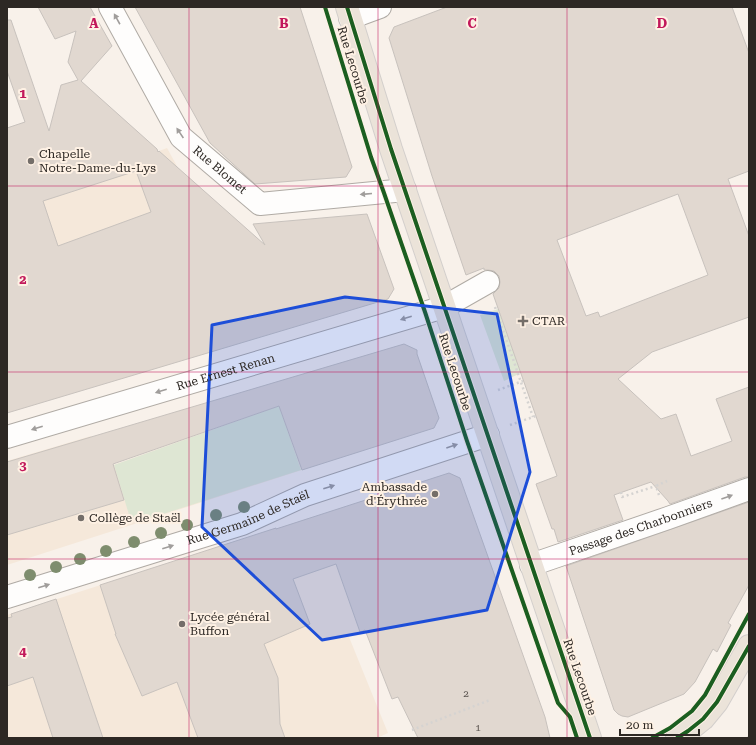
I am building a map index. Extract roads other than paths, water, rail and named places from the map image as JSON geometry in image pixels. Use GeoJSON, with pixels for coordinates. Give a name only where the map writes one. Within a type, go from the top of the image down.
{"type":"FeatureCollection","features":[{"type":"Feature","properties":{"kind":"main road","name":"Rue Lecourbe"},"geometry":{"type":"LineString","coordinates":[[348,12],[391,149],[590,738]]}},
{"type":"Feature","properties":{"kind":"main road"},"geometry":{"type":"LineString","coordinates":[[677,738],[703,719],[718,702],[749,646]]}},
{"type":"Feature","properties":{"kind":"street","name":"Rue Blomet"},"geometry":{"type":"LineString","coordinates":[[110,7],[181,137],[260,204],[405,190]]}},
{"type":"Feature","properties":{"kind":"street"},"geometry":{"type":"LineString","coordinates":[[348,12],[380,7]]}},
{"type":"Feature","properties":{"kind":"street","name":"Rue Ernest Renan"},"geometry":{"type":"LineString","coordinates":[[7,437],[444,307],[488,282]]}},
{"type":"Feature","properties":{"kind":"street","name":"Rue Germaine de Staël"},"geometry":{"type":"LineString","coordinates":[[7,597],[242,524],[305,495],[488,435]]}},
{"type":"Feature","properties":{"kind":"street","name":"Passage des Charbonniers"},"geometry":{"type":"LineString","coordinates":[[531,565],[749,489]]}},
{"type":"Feature","properties":{"kind":"place","name":"Chapelle Notre-Dame-du-Lys"},"geometry":{"type":"Point","coordinates":[31,161]}},
{"type":"Feature","properties":{"kind":"place","name":"CTAR"},"geometry":{"type":"Point","coordinates":[523,321]}},
{"type":"Feature","properties":{"kind":"place","name":"Ambassade d'Érythrée"},"geometry":{"type":"Point","coordinates":[435,494]}},
{"type":"Feature","properties":{"kind":"place","name":"Collège de Staël"},"geometry":{"type":"Point","coordinates":[81,518]}},
{"type":"Feature","properties":{"kind":"place","name":"Lycée général Buffon"},"geometry":{"type":"Point","coordinates":[182,624]}}]}
